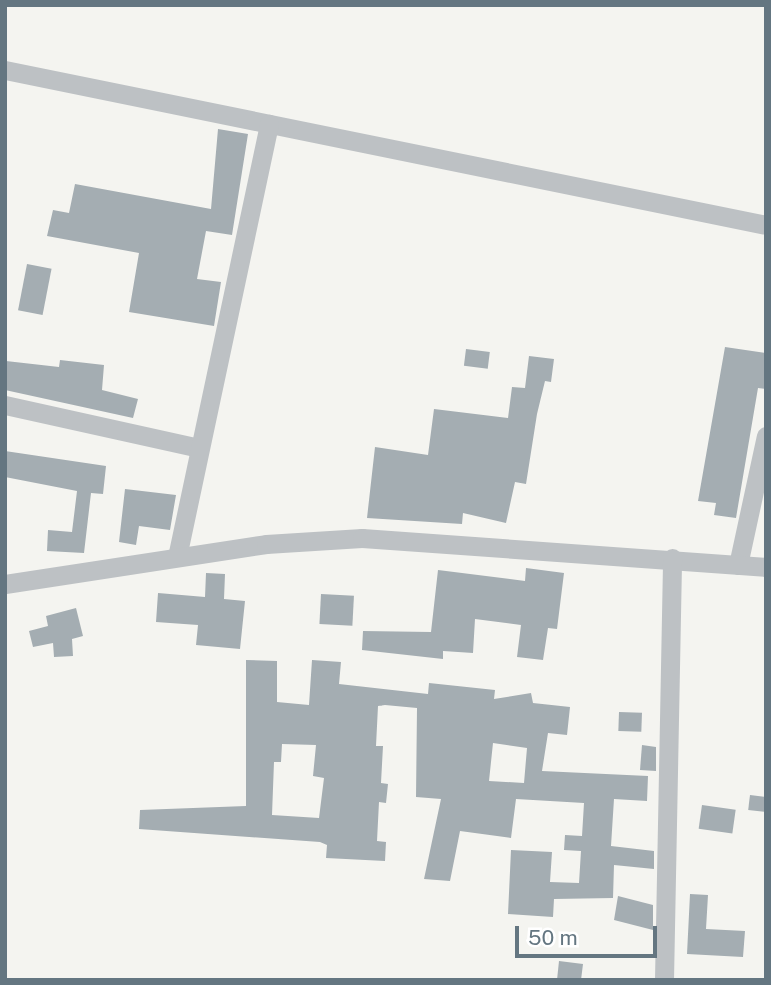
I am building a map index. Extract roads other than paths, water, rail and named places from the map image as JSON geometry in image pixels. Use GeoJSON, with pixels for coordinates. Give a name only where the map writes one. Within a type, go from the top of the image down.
{"type":"FeatureCollection","features":[{"type":"Feature","properties":{"kind":"street"},"geometry":{"type":"LineString","coordinates":[[5,69],[766,225]]}},
{"type":"Feature","properties":{"kind":"street"},"geometry":{"type":"LineString","coordinates":[[177,557],[198,448],[269,124]]}},
{"type":"Feature","properties":{"kind":"street"},"geometry":{"type":"LineString","coordinates":[[5,405],[198,448]]}},
{"type":"Feature","properties":{"kind":"street"},"geometry":{"type":"LineString","coordinates":[[738,565],[766,436]]}},
{"type":"Feature","properties":{"kind":"street"},"geometry":{"type":"LineString","coordinates":[[5,584],[266,544],[424,538],[766,566]]}},
{"type":"Feature","properties":{"kind":"street"},"geometry":{"type":"LineString","coordinates":[[664,980],[672,558]]}}]}
